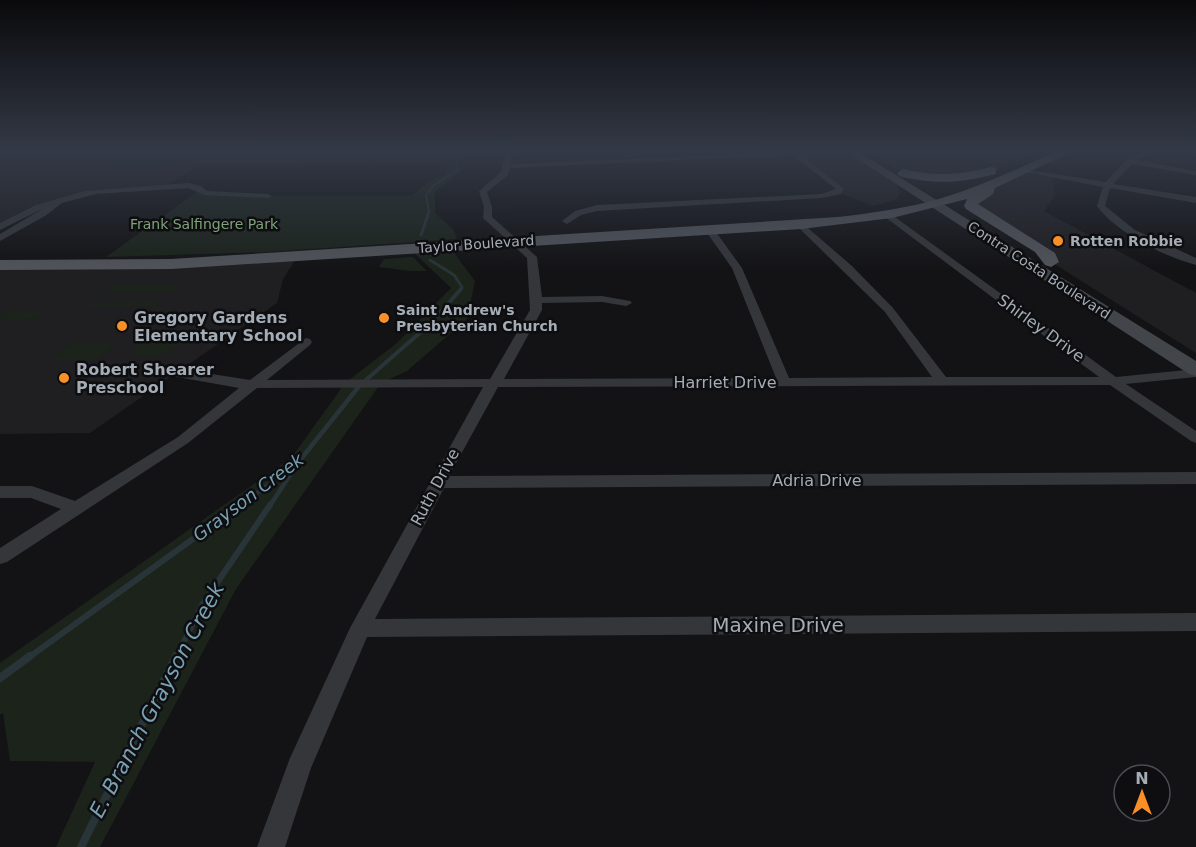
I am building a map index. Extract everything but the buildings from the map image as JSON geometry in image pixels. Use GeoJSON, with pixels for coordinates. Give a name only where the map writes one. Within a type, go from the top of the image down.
{"type":"FeatureCollection","features":[{"type":"Feature","properties":{"kind":"main road","name":"Contra Costa Boulevard"},"geometry":{"type":"LineString","coordinates":[[923,192],[1051,262],[1196,353]]}},
{"type":"Feature","properties":{"kind":"main road","name":"Contra Costa Boulevard"},"geometry":{"type":"LineString","coordinates":[[927,192],[1196,371]]}},
{"type":"Feature","properties":{"kind":"main road"},"geometry":{"type":"LineString","coordinates":[[938,200],[955,192]]}},
{"type":"Feature","properties":{"kind":"main road"},"geometry":{"type":"LineString","coordinates":[[938,200],[967,192]]}},
{"type":"Feature","properties":{"kind":"main road"},"geometry":{"type":"LineString","coordinates":[[987,192],[972,201],[971,206],[1041,249],[1049,256],[1051,262]]}},
{"type":"Feature","properties":{"kind":"main road","name":"Taylor Boulevard"},"geometry":{"type":"LineString","coordinates":[[0,265],[171,264],[511,238],[557,239],[801,225],[888,215],[938,200]]}},
{"type":"Feature","properties":{"kind":"main road","name":"Taylor Boulevard"},"geometry":{"type":"LineString","coordinates":[[0,257],[178,256],[511,238],[794,220],[938,200]]}},
{"type":"Feature","properties":{"kind":"main road"},"geometry":{"type":"LineString","coordinates":[[532,257],[539,244],[557,239]]}},
{"type":"Feature","properties":{"kind":"street"},"geometry":{"type":"LineString","coordinates":[[0,227],[23,215],[89,192]]}},
{"type":"Feature","properties":{"kind":"street"},"geometry":{"type":"LineString","coordinates":[[203,192],[268,196]]}},
{"type":"Feature","properties":{"kind":"street"},"geometry":{"type":"LineString","coordinates":[[484,192],[488,207],[487,218],[532,257]]}},
{"type":"Feature","properties":{"kind":"street"},"geometry":{"type":"LineString","coordinates":[[567,221],[578,213],[597,208],[821,196],[838,192]]}},
{"type":"Feature","properties":{"kind":"street"},"geometry":{"type":"LineString","coordinates":[[1105,192],[1101,206],[1109,218],[1128,230],[1196,262]]}},
{"type":"Feature","properties":{"kind":"street"},"geometry":{"type":"LineString","coordinates":[[1142,192],[1196,200]]}},
{"type":"Feature","properties":{"kind":"street"},"geometry":{"type":"LineString","coordinates":[[0,238],[42,214],[59,201]]}},
{"type":"Feature","properties":{"kind":"street"},"geometry":{"type":"LineString","coordinates":[[0,215],[42,214]]}},
{"type":"Feature","properties":{"kind":"street","name":"Shirley Drive"},"geometry":{"type":"LineString","coordinates":[[888,215],[1113,381],[1196,438]]}},
{"type":"Feature","properties":{"kind":"street"},"geometry":{"type":"LineString","coordinates":[[801,225],[889,310],[942,382]]}},
{"type":"Feature","properties":{"kind":"street"},"geometry":{"type":"LineString","coordinates":[[710,230],[736,268],[784,382]]}},
{"type":"Feature","properties":{"kind":"street","name":"Ruth Drive"},"geometry":{"type":"LineString","coordinates":[[272,847],[299,767],[360,628],[437,482],[536,310],[532,257]]}},
{"type":"Feature","properties":{"kind":"street"},"geometry":{"type":"LineString","coordinates":[[537,300],[602,299],[626,303]]}},
{"type":"Feature","properties":{"kind":"street"},"geometry":{"type":"LineString","coordinates":[[0,556],[183,440],[306,342]]}},
{"type":"Feature","properties":{"kind":"street","name":"Harriet Drive"},"geometry":{"type":"LineString","coordinates":[[154,369],[239,384],[1113,381],[1196,371]]}},
{"type":"Feature","properties":{"kind":"street","name":"Adria Drive"},"geometry":{"type":"LineString","coordinates":[[437,482],[1196,477]]}},
{"type":"Feature","properties":{"kind":"street"},"geometry":{"type":"LineString","coordinates":[[0,492],[32,492],[76,508]]}},
{"type":"Feature","properties":{"kind":"street","name":"Maxine Drive"},"geometry":{"type":"LineString","coordinates":[[360,628],[1196,622]]}},
{"type":"Feature","properties":{"kind":"shaded area"},"geometry":{"type":"Polygon","coordinates":[[[0,192],[89,192],[59,201],[0,227],[0,192]]]}},
{"type":"Feature","properties":{"kind":"shaded area"},"geometry":{"type":"Polygon","coordinates":[[[838,192],[900,192],[901,194],[895,200],[873,206],[838,192]]]}},
{"type":"Feature","properties":{"kind":"shaded area"},"geometry":{"type":"Polygon","coordinates":[[[988,192],[1054,192],[1055,195],[1044,211],[1196,293],[1196,353],[1051,262],[972,201],[988,192]]]}},
{"type":"Feature","properties":{"kind":"shaded area","name":"Gregory Gardens Elementary School"},"geometry":{"type":"Polygon","coordinates":[[[298,256],[283,279],[277,303],[90,433],[0,434],[0,265],[298,256]]]}},
{"type":"Feature","properties":{"kind":"green space","name":"Frank Salfingere Park"},"geometry":{"type":"Polygon","coordinates":[[[198,192],[268,196],[411,196],[417,192],[436,192],[435,213],[454,230],[457,239],[267,252],[106,257],[198,192]]]}},
{"type":"Feature","properties":{"kind":"green space"},"geometry":{"type":"Polygon","coordinates":[[[449,246],[475,281],[467,319],[407,371],[381,383],[236,589],[100,847],[56,847],[95,762],[10,761],[3,713],[0,715],[0,663],[292,457],[345,383],[397,343],[451,288],[410,249],[449,246]]]}},
{"type":"Feature","properties":{"kind":"green space"},"geometry":{"type":"Polygon","coordinates":[[[413,257],[427,271],[379,267],[384,259],[413,257]]]}},
{"type":"Feature","properties":{"kind":"green space"},"geometry":{"type":"Polygon","coordinates":[[[179,285],[173,291],[100,292],[111,288],[106,288],[109,286],[179,285]]]}},
{"type":"Feature","properties":{"kind":"green space"},"geometry":{"type":"Polygon","coordinates":[[[160,301],[155,306],[87,306],[90,303],[85,303],[160,301]]]}},
{"type":"Feature","properties":{"kind":"green space"},"geometry":{"type":"Polygon","coordinates":[[[9,311],[46,311],[35,319],[0,320],[0,317],[9,311]]]}},
{"type":"Feature","properties":{"kind":"green space"},"geometry":{"type":"Polygon","coordinates":[[[160,336],[178,337],[180,343],[170,351],[158,356],[145,357],[133,353],[139,343],[160,336]]]}},
{"type":"Feature","properties":{"kind":"green space"},"geometry":{"type":"Polygon","coordinates":[[[116,343],[98,360],[52,360],[71,344],[116,343]]]}},
{"type":"Feature","properties":{"kind":"waterway","name":"Grayson Creek"},"geometry":{"type":"LineString","coordinates":[[429,192],[426,195],[429,212]]}},
{"type":"Feature","properties":{"kind":"waterway","name":"Grayson Creek"},"geometry":{"type":"LineString","coordinates":[[421,235],[429,212]]}},
{"type":"Feature","properties":{"kind":"waterway","name":"Grayson Creek"},"geometry":{"type":"LineString","coordinates":[[430,260],[454,275],[462,287],[460,290]]}},
{"type":"Feature","properties":{"kind":"waterway","name":"Grayson Creek"},"geometry":{"type":"LineString","coordinates":[[360,385],[431,323],[461,289]]}},
{"type":"Feature","properties":{"kind":"waterway","name":"Grayson Creek"},"geometry":{"type":"LineString","coordinates":[[238,507],[297,464],[360,385]]}},
{"type":"Feature","properties":{"kind":"waterway","name":"E. Branch Grayson Creek"},"geometry":{"type":"LineString","coordinates":[[269,507],[294,469]]}},
{"type":"Feature","properties":{"kind":"waterway","name":"Grayson Creek"},"geometry":{"type":"LineString","coordinates":[[28,658],[240,505]]}},
{"type":"Feature","properties":{"kind":"waterway","name":"E. Branch Grayson Creek"},"geometry":{"type":"LineString","coordinates":[[176,658],[202,605],[270,505]]}},
{"type":"Feature","properties":{"kind":"waterway","name":"Grayson Creek"},"geometry":{"type":"LineString","coordinates":[[0,678],[30,656]]}},
{"type":"Feature","properties":{"kind":"waterway","name":"E. Branch Grayson Creek"},"geometry":{"type":"LineString","coordinates":[[81,847],[176,656]]}},
{"type":"Feature","properties":{"kind":"place","name":"Rotten Robbie"},"geometry":{"type":"Point","coordinates":[1058,241]}},
{"type":"Feature","properties":{"kind":"place","name":"Saint Andrew's Presbyterian Church"},"geometry":{"type":"Point","coordinates":[384,318]}},
{"type":"Feature","properties":{"kind":"place","name":"Gregory Gardens Elementary School"},"geometry":{"type":"Point","coordinates":[122,326]}},
{"type":"Feature","properties":{"kind":"place","name":"Robert Shearer Preschool"},"geometry":{"type":"Point","coordinates":[64,378]}}]}
